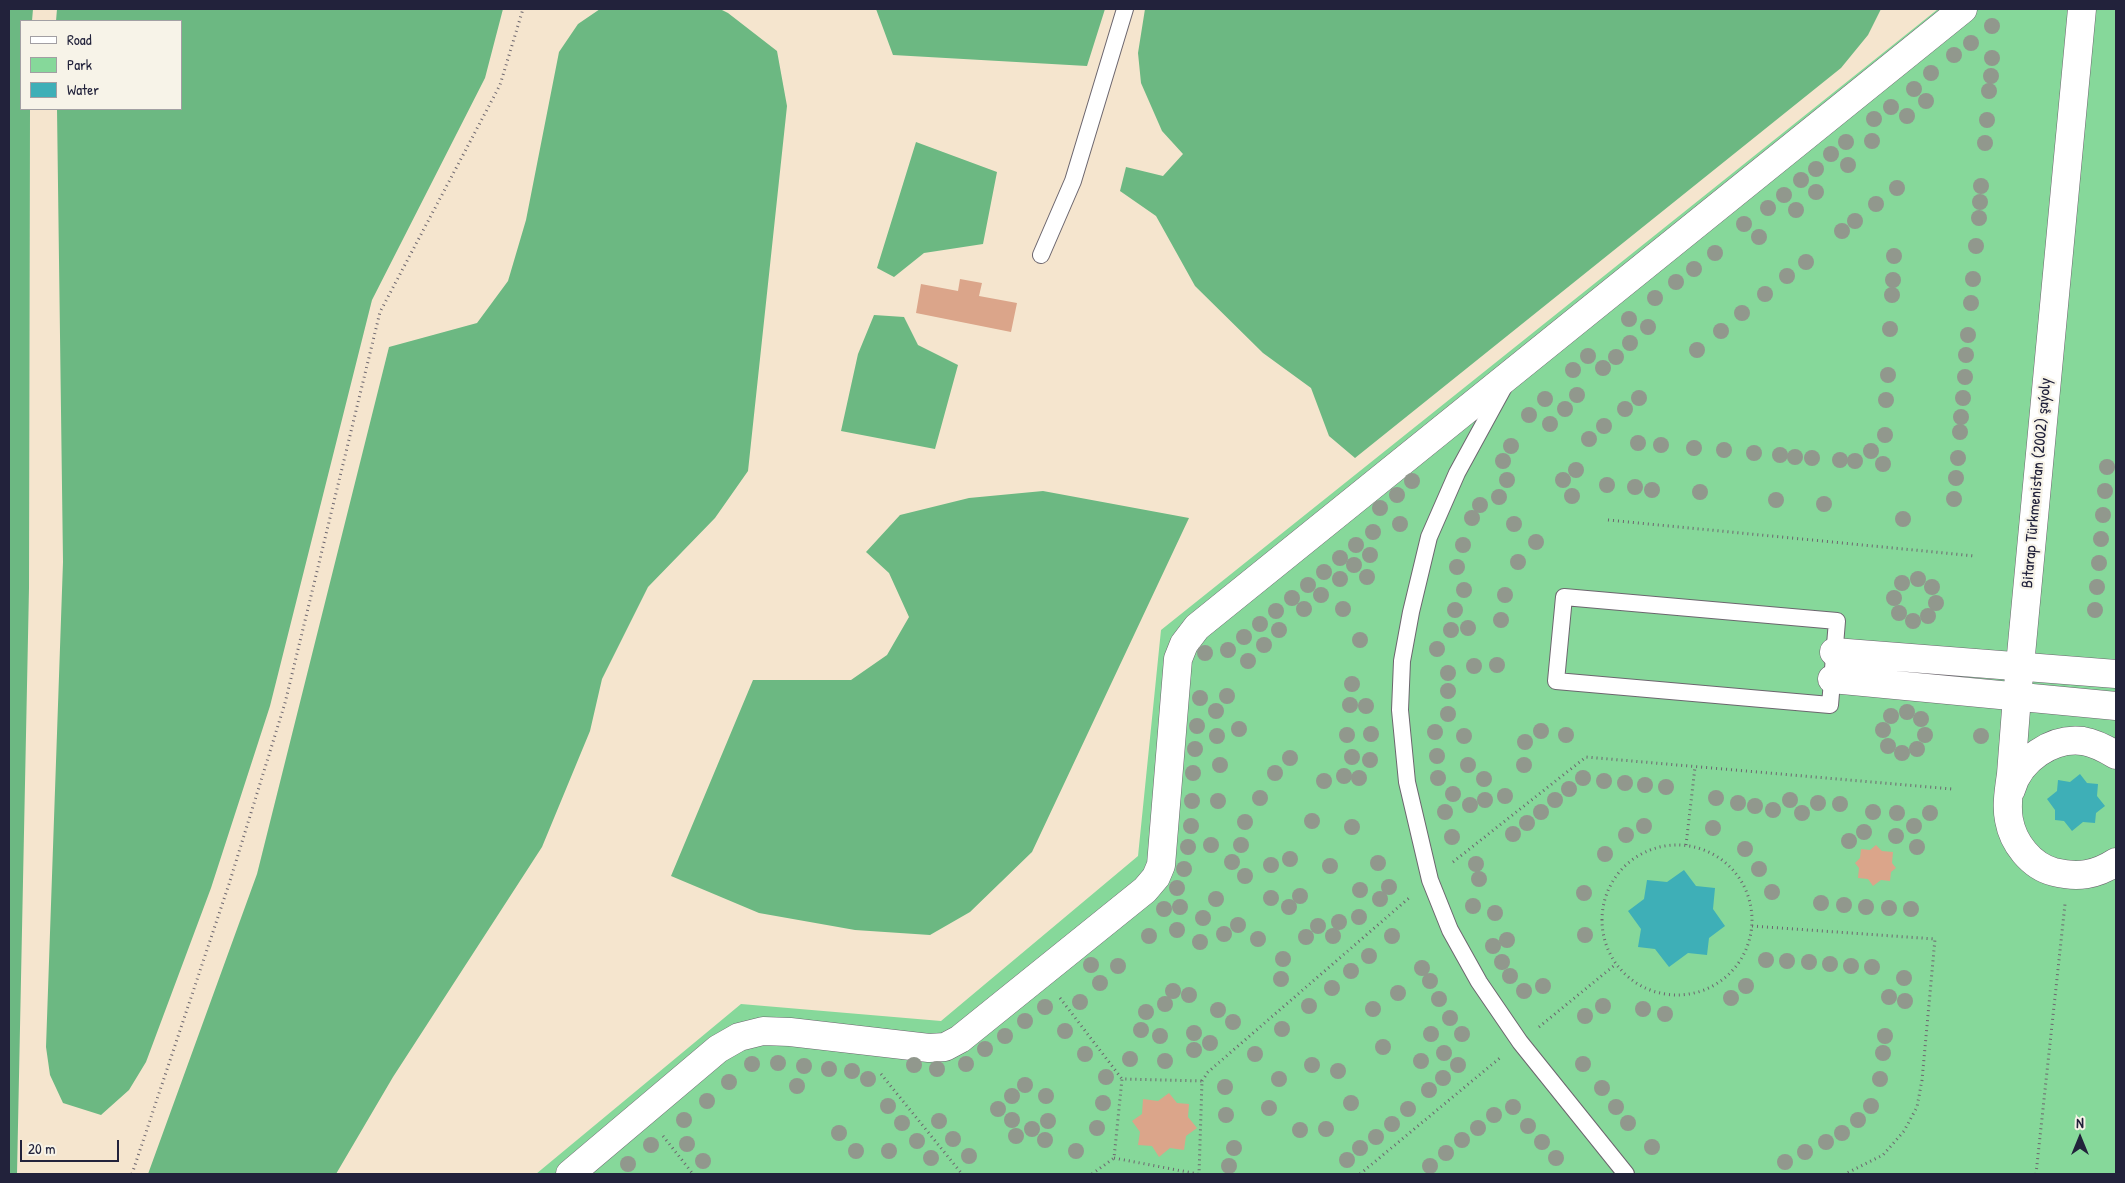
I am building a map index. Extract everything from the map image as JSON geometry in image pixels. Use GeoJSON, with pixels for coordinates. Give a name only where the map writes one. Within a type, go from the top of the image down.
{"type":"FeatureCollection","features":[{"type":"Feature","properties":{"kind":"street"},"geometry":{"type":"LineString","coordinates":[[570,1174],[718,1049],[739,1037],[763,1031],[929,1048],[945,1047],[960,1039],[1145,890],[1156,877],[1161,865],[1178,659],[1184,644],[1197,627],[1962,9]]}},
{"type":"Feature","properties":{"kind":"street","name":"Bitarap Türkmenistan (2002) şaýoly"},"geometry":{"type":"LineString","coordinates":[[2082,9],[2008,801],[2009,819],[2014,836],[2023,851],[2036,863],[2051,871],[2068,876],[2086,875],[2103,870],[2116,862]]}},
{"type":"Feature","properties":{"kind":"street"},"geometry":{"type":"LineString","coordinates":[[1834,652],[2116,674]]}},
{"type":"Feature","properties":{"kind":"street"},"geometry":{"type":"LineString","coordinates":[[1832,678],[2116,706]]}},
{"type":"Feature","properties":{"kind":"street"},"geometry":{"type":"LineString","coordinates":[[2008,801],[2013,784],[2021,769],[2033,756],[2048,747],[2066,742],[2083,741],[2100,746],[2116,755]]}},
{"type":"Feature","properties":{"kind":"lane"},"geometry":{"type":"LineString","coordinates":[[1041,255],[1073,181],[1125,9]]}},
{"type":"Feature","properties":{"kind":"lane"},"geometry":{"type":"LineString","coordinates":[[1510,376],[1457,472],[1429,537],[1410,612],[1402,661],[1400,710],[1407,782],[1430,880],[1450,930],[1480,982],[1520,1042],[1626,1174]]}},
{"type":"Feature","properties":{"kind":"lane"},"geometry":{"type":"LineString","coordinates":[[1564,597],[1837,621],[1834,652],[1830,705],[1556,681],[1564,597]]}},
{"type":"Feature","properties":{"kind":"path"},"geometry":{"type":"LineString","coordinates":[[132,1174],[228,884],[285,703],[380,312],[500,85],[523,9]]}},
{"type":"Feature","properties":{"kind":"path"},"geometry":{"type":"LineString","coordinates":[[1608,520],[1975,556]]}},
{"type":"Feature","properties":{"kind":"path"},"geometry":{"type":"LineString","coordinates":[[1092,1174],[1114,1158],[1198,1174],[1202,1081],[1216,1066],[1430,880],[1586,757],[1952,789]]}},
{"type":"Feature","properties":{"kind":"path"},"geometry":{"type":"LineString","coordinates":[[1686,846],[1695,767]]}},
{"type":"Feature","properties":{"kind":"path"},"geometry":{"type":"LineString","coordinates":[[1667,846],[1686,846],[1705,850],[1722,859],[1736,872],[1745,889],[1751,907],[1752,926],[1748,946],[1738,964],[1724,979],[1706,989],[1687,994],[1667,994],[1647,989],[1630,979],[1616,964],[1606,947],[1602,928],[1602,909],[1607,890],[1618,874],[1632,860],[1648,850],[1667,846]]}},
{"type":"Feature","properties":{"kind":"path"},"geometry":{"type":"LineString","coordinates":[[2036,1174],[2068,876]]}},
{"type":"Feature","properties":{"kind":"path"},"geometry":{"type":"LineString","coordinates":[[1752,926],[1935,939],[1918,1107],[1904,1131],[1883,1154],[1845,1174]]}},
{"type":"Feature","properties":{"kind":"path"},"geometry":{"type":"LineString","coordinates":[[1360,1174],[1616,964]]}},
{"type":"Feature","properties":{"kind":"path"},"geometry":{"type":"LineString","coordinates":[[1041,973],[1122,1078],[1114,1158]]}},
{"type":"Feature","properties":{"kind":"path"},"geometry":{"type":"LineString","coordinates":[[870,1041],[872,1063],[962,1174]]}},
{"type":"Feature","properties":{"kind":"path"},"geometry":{"type":"LineString","coordinates":[[1122,1078],[1202,1081]]}},
{"type":"Feature","properties":{"kind":"path"},"geometry":{"type":"LineString","coordinates":[[644,1112],[694,1174]]}},
{"type":"Feature","properties":{"kind":"green space"},"geometry":{"type":"Polygon","coordinates":[[[9,9],[33,9],[32,20],[20,20],[20,110],[30,110],[29,588],[17,1174],[9,1174],[9,9]]]}},
{"type":"Feature","properties":{"kind":"green space"},"geometry":{"type":"Polygon","coordinates":[[[57,9],[503,9],[485,78],[372,300],[270,706],[211,888],[146,1062],[129,1090],[101,1115],[63,1103],[50,1075],[46,1047],[63,562],[57,110],[182,110],[182,20],[56,20],[57,9]]]}},
{"type":"Feature","properties":{"kind":"green space"},"geometry":{"type":"Polygon","coordinates":[[[600,9],[720,9],[728,13],[777,51],[787,106],[748,471],[715,518],[648,587],[602,679],[590,731],[542,847],[393,1077],[336,1174],[148,1174],[257,874],[389,347],[477,323],[508,281],[526,220],[559,52],[578,24],[600,9]]]}},
{"type":"Feature","properties":{"kind":"green space"},"geometry":{"type":"Polygon","coordinates":[[[876,9],[1105,9],[1087,66],[893,55],[876,9]]]}},
{"type":"Feature","properties":{"kind":"green space"},"geometry":{"type":"Polygon","coordinates":[[[1145,9],[1881,9],[1868,35],[1841,68],[1355,458],[1329,436],[1311,388],[1263,353],[1195,286],[1156,216],[1120,191],[1126,167],[1163,176],[1183,154],[1162,131],[1141,83],[1138,53],[1145,9]]]}},
{"type":"Feature","properties":{"kind":"green space"},"geometry":{"type":"Polygon","coordinates":[[[1938,9],[2116,9],[2116,1174],[536,1174],[741,1004],[941,1021],[1138,856],[1161,630],[1938,9]]]}},
{"type":"Feature","properties":{"kind":"green space"},"geometry":{"type":"Polygon","coordinates":[[[916,142],[997,172],[983,244],[924,253],[894,277],[877,268],[916,142]]]}},
{"type":"Feature","properties":{"kind":"green space"},"geometry":{"type":"Polygon","coordinates":[[[874,315],[904,317],[918,345],[958,365],[935,449],[841,431],[858,354],[874,315]]]}},
{"type":"Feature","properties":{"kind":"green space"},"geometry":{"type":"Polygon","coordinates":[[[1043,491],[1189,518],[1032,852],[970,912],[930,935],[855,930],[759,913],[671,876],[753,680],[851,680],[887,655],[909,617],[889,573],[866,552],[900,515],[969,498],[1043,491]]]}},
{"type":"Feature","properties":{"kind":"water"},"geometry":{"type":"Polygon","coordinates":[[[2080,774],[2087,783],[2098,784],[2097,796],[2105,806],[2096,813],[2095,823],[2083,822],[2072,831],[2064,821],[2055,820],[2055,810],[2047,799],[2057,791],[2058,780],[2070,782],[2080,774]]]}},
{"type":"Feature","properties":{"kind":"water"},"geometry":{"type":"Polygon","coordinates":[[[1684,870],[1696,886],[1715,888],[1713,909],[1725,926],[1709,938],[1707,955],[1688,953],[1669,967],[1655,949],[1638,947],[1641,929],[1628,911],[1644,899],[1647,880],[1667,882],[1684,870]]]}},
{"type":"Feature","properties":{"kind":"building"},"geometry":{"type":"Polygon","coordinates":[[[960,279],[982,283],[979,296],[1017,303],[1011,332],[916,313],[921,284],[958,291],[960,279]]]}},
{"type":"Feature","properties":{"kind":"building"},"geometry":{"type":"Polygon","coordinates":[[[1876,845],[1882,851],[1893,852],[1892,863],[1896,868],[1891,872],[1890,881],[1881,880],[1873,886],[1868,879],[1858,878],[1859,868],[1855,863],[1860,858],[1861,849],[1870,850],[1876,845]]]}},
{"type":"Feature","properties":{"kind":"building"},"geometry":{"type":"Polygon","coordinates":[[[1169,1093],[1177,1103],[1189,1104],[1188,1117],[1197,1128],[1186,1136],[1184,1150],[1170,1148],[1159,1157],[1152,1146],[1138,1145],[1140,1132],[1132,1121],[1142,1114],[1143,1099],[1158,1101],[1169,1093]]]}}]}
